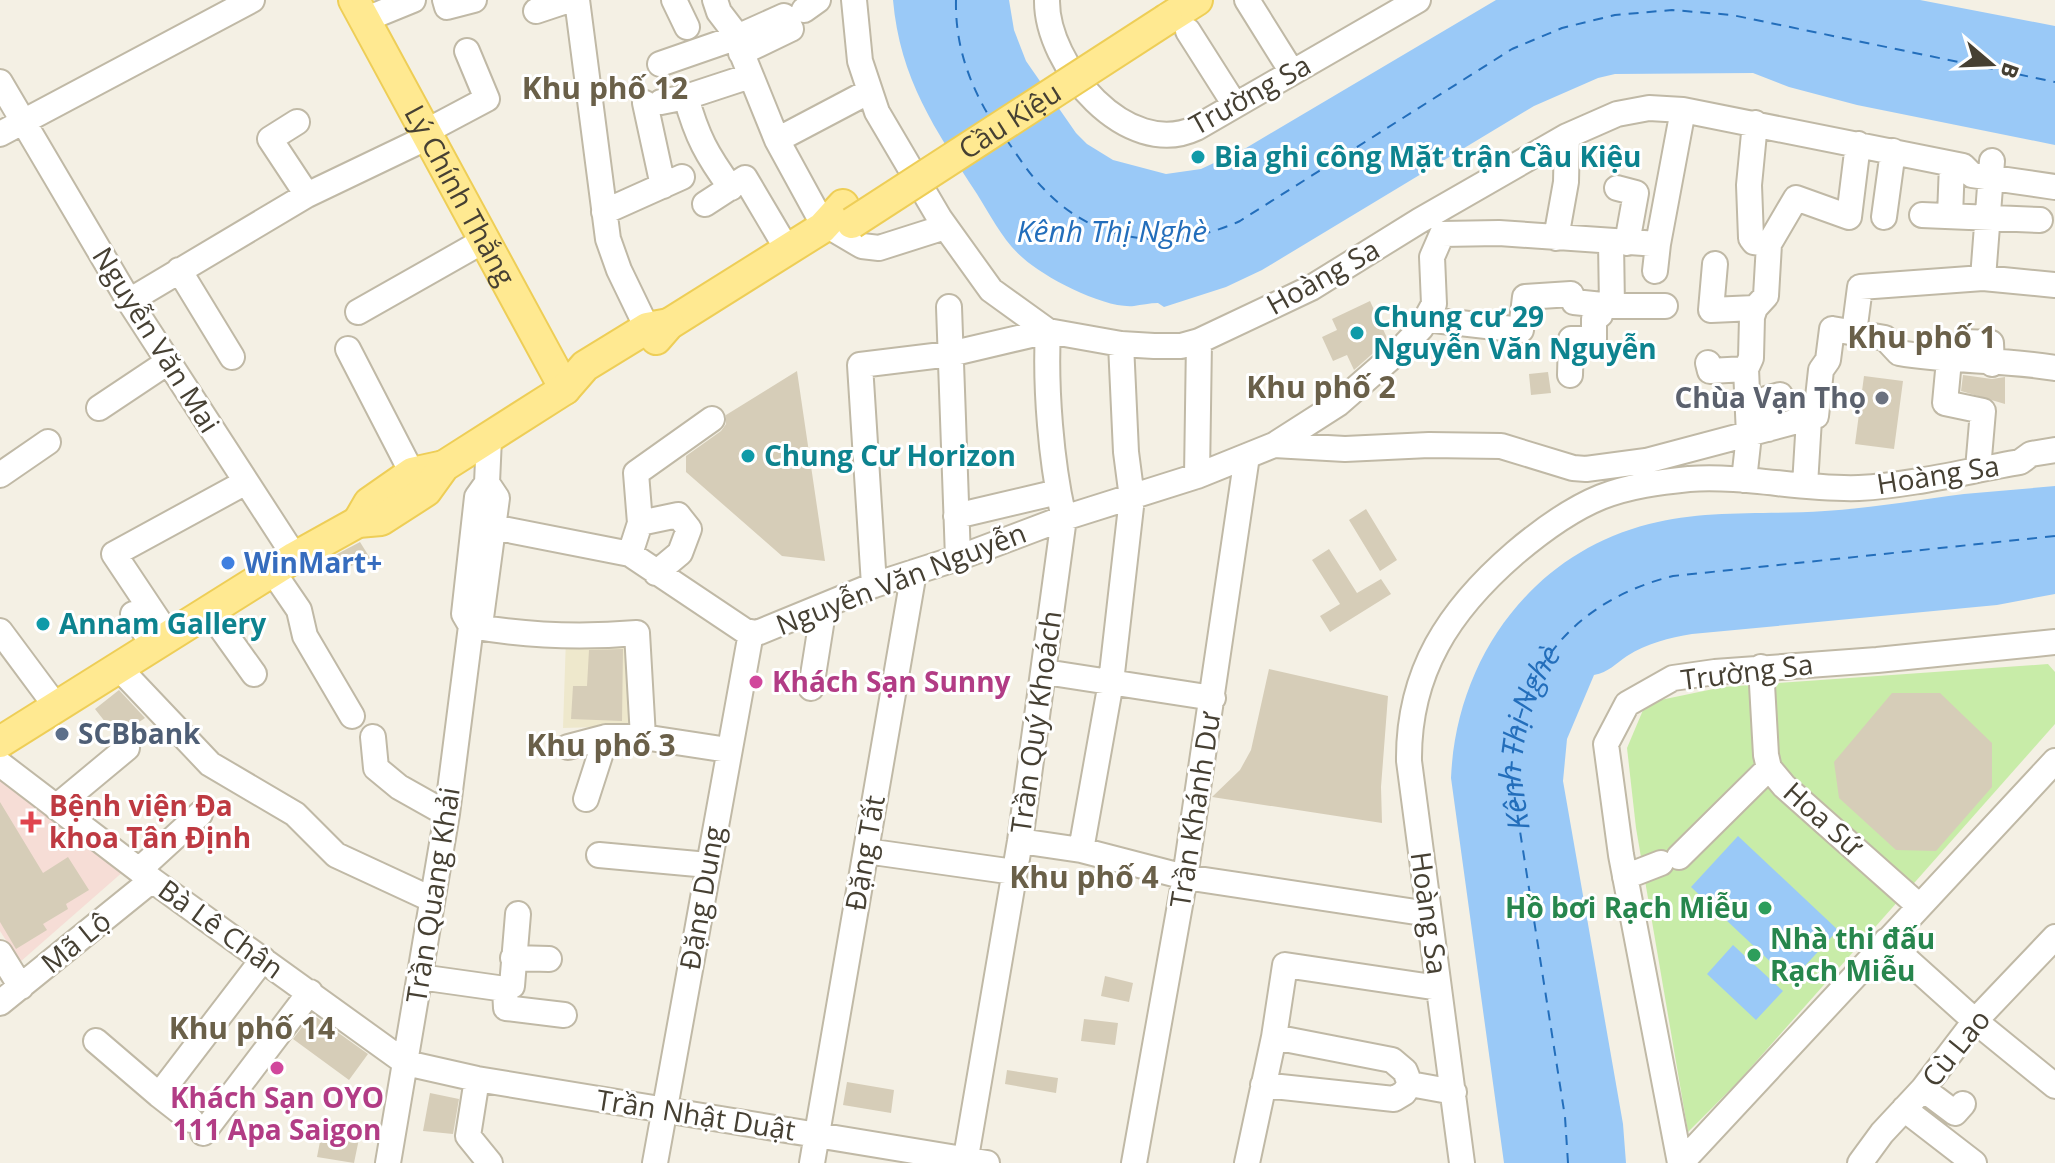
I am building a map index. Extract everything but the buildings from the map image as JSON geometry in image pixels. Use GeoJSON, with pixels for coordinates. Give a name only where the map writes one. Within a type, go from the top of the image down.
{"type":"FeatureCollection","features":[{"type":"Feature","properties":{"kind":"main road","name":"Cầu Kiệu"},"geometry":{"type":"LineString","coordinates":[[444,466],[565,389],[585,366],[833,223],[1168,13],[1197,0]]}},
{"type":"Feature","properties":{"kind":"main road","name":"Lý Chính Thắng"},"geometry":{"type":"LineString","coordinates":[[359,10],[565,389]]}},
{"type":"Feature","properties":{"kind":"main road"},"geometry":{"type":"LineString","coordinates":[[358,522],[369,503],[412,473],[444,466]]}},
{"type":"Feature","properties":{"kind":"main road"},"geometry":{"type":"LineString","coordinates":[[0,742],[284,564],[358,522],[381,520],[426,491],[444,466]]}},
{"type":"Feature","properties":{"kind":"street"},"geometry":{"type":"LineString","coordinates":[[0,134],[223,7],[252,0]]}},
{"type":"Feature","properties":{"kind":"street"},"geometry":{"type":"LineString","coordinates":[[359,10],[413,0]]}},
{"type":"Feature","properties":{"kind":"street"},"geometry":{"type":"LineString","coordinates":[[445,0],[447,7],[474,0]]}},
{"type":"Feature","properties":{"kind":"street"},"geometry":{"type":"LineString","coordinates":[[534,6],[569,0]]}},
{"type":"Feature","properties":{"kind":"street"},"geometry":{"type":"LineString","coordinates":[[577,0],[595,120],[608,239],[619,270],[658,326]]}},
{"type":"Feature","properties":{"kind":"street"},"geometry":{"type":"LineString","coordinates":[[715,0],[736,40],[777,140],[833,223],[860,235],[942,223]]}},
{"type":"Feature","properties":{"kind":"street","name":"Hoàng Sa"},"geometry":{"type":"LineString","coordinates":[[854,0],[856,38],[868,92],[888,133],[942,223],[991,290],[1048,331],[1121,344],[1181,346],[1199,341],[1440,223],[1567,136],[1601,120],[1633,110],[1683,110],[1958,165],[1975,159],[1991,170],[2044,186]]}},
{"type":"Feature","properties":{"kind":"street","name":"Trường Sa"},"geometry":{"type":"LineString","coordinates":[[1047,0],[1048,21],[1053,36],[1071,70],[1097,105],[1117,118],[1147,130],[1177,134],[1192,130],[1418,0]]}},
{"type":"Feature","properties":{"kind":"street"},"geometry":{"type":"LineString","coordinates":[[1247,0],[1292,72]]}},
{"type":"Feature","properties":{"kind":"street"},"geometry":{"type":"LineString","coordinates":[[1168,13],[1235,105]]}},
{"type":"Feature","properties":{"kind":"street"},"geometry":{"type":"LineString","coordinates":[[660,64],[736,40]]}},
{"type":"Feature","properties":{"kind":"street"},"geometry":{"type":"LineString","coordinates":[[129,301],[307,195],[425,135],[487,99],[467,51]]}},
{"type":"Feature","properties":{"kind":"street"},"geometry":{"type":"LineString","coordinates":[[731,188],[691,165],[653,102],[686,97],[750,76]]}},
{"type":"Feature","properties":{"kind":"street","name":"Nguyễn Văn Mai"},"geometry":{"type":"LineString","coordinates":[[0,82],[129,301],[246,482],[284,564],[305,636],[352,716]]}},
{"type":"Feature","properties":{"kind":"street"},"geometry":{"type":"LineString","coordinates":[[777,140],[868,92]]}},
{"type":"Feature","properties":{"kind":"street"},"geometry":{"type":"LineString","coordinates":[[686,97],[696,133],[691,165]]}},
{"type":"Feature","properties":{"kind":"street"},"geometry":{"type":"LineString","coordinates":[[1655,271],[1683,110]]}},
{"type":"Feature","properties":{"kind":"street"},"geometry":{"type":"LineString","coordinates":[[297,122],[270,139],[307,195]]}},
{"type":"Feature","properties":{"kind":"street"},"geometry":{"type":"LineString","coordinates":[[1755,123],[1749,185],[1751,238],[1754,242],[1769,244]]}},
{"type":"Feature","properties":{"kind":"street"},"geometry":{"type":"LineString","coordinates":[[1556,238],[1566,182],[1567,136]]}},
{"type":"Feature","properties":{"kind":"street"},"geometry":{"type":"LineString","coordinates":[[1849,217],[1858,144]]}},
{"type":"Feature","properties":{"kind":"street"},"geometry":{"type":"LineString","coordinates":[[1715,264],[1711,315],[1755,308],[1766,296],[1769,244],[1786,193],[1849,217],[1891,216],[1893,151]]}},
{"type":"Feature","properties":{"kind":"street"},"geometry":{"type":"LineString","coordinates":[[604,212],[691,165]]}},
{"type":"Feature","properties":{"kind":"street"},"geometry":{"type":"LineString","coordinates":[[1950,216],[1958,165]]}},
{"type":"Feature","properties":{"kind":"street"},"geometry":{"type":"LineString","coordinates":[[1983,278],[1991,170]]}},
{"type":"Feature","properties":{"kind":"street","name":"Hoàng Sa"},"geometry":{"type":"LineString","coordinates":[[1991,170],[2055,170]]}},
{"type":"Feature","properties":{"kind":"street"},"geometry":{"type":"LineString","coordinates":[[705,204],[745,178],[787,249]]}},
{"type":"Feature","properties":{"kind":"street"},"geometry":{"type":"LineString","coordinates":[[1922,215],[2036,220],[2044,186]]}},
{"type":"Feature","properties":{"kind":"street"},"geometry":{"type":"LineString","coordinates":[[1570,375],[1571,339],[1594,339],[1594,319],[1606,305],[1619,242],[1636,193],[1617,188]]}},
{"type":"Feature","properties":{"kind":"street"},"geometry":{"type":"LineString","coordinates":[[1274,445],[1338,404],[1401,349],[1425,319],[1434,304],[1432,257],[1440,223],[1499,233],[1658,244]]}},
{"type":"Feature","properties":{"kind":"street"},"geometry":{"type":"LineString","coordinates":[[358,312],[485,240]]}},
{"type":"Feature","properties":{"kind":"street"},"geometry":{"type":"LineString","coordinates":[[179,270],[232,357]]}},
{"type":"Feature","properties":{"kind":"street"},"geometry":{"type":"LineString","coordinates":[[1854,333],[1855,281],[1983,278],[2055,285]]}},
{"type":"Feature","properties":{"kind":"street"},"geometry":{"type":"LineString","coordinates":[[1425,319],[1521,330],[1525,297],[1571,294],[1572,301],[1665,306]]}},
{"type":"Feature","properties":{"kind":"street"},"geometry":{"type":"LineString","coordinates":[[949,307],[958,558]]}},
{"type":"Feature","properties":{"kind":"street"},"geometry":{"type":"LineString","coordinates":[[1755,308],[1758,432]]}},
{"type":"Feature","properties":{"kind":"street"},"geometry":{"type":"LineString","coordinates":[[1274,445],[1345,449],[1501,446],[1573,468],[1586,469],[1646,461],[1816,416],[1821,370],[1828,360],[1832,329],[1885,338],[1899,353],[1957,351],[1991,343],[1992,364],[2022,363],[2055,368]]}},
{"type":"Feature","properties":{"kind":"street"},"geometry":{"type":"LineString","coordinates":[[874,585],[860,365],[950,354],[1048,331],[1046,365],[1058,492],[1064,518]]}},
{"type":"Feature","properties":{"kind":"street"},"geometry":{"type":"LineString","coordinates":[[1197,476],[1199,341]]}},
{"type":"Feature","properties":{"kind":"street"},"geometry":{"type":"LineString","coordinates":[[1081,850],[1111,682],[1132,498],[1126,452],[1121,344]]}},
{"type":"Feature","properties":{"kind":"street"},"geometry":{"type":"LineString","coordinates":[[348,349],[412,473]]}},
{"type":"Feature","properties":{"kind":"street"},"geometry":{"type":"LineString","coordinates":[[1957,351],[1945,403],[1983,411],[1978,469]]}},
{"type":"Feature","properties":{"kind":"street"},"geometry":{"type":"LineString","coordinates":[[1708,363],[1710,371],[1755,360]]}},
{"type":"Feature","properties":{"kind":"street"},"geometry":{"type":"LineString","coordinates":[[99,408],[168,362]]}},
{"type":"Feature","properties":{"kind":"street"},"geometry":{"type":"LineString","coordinates":[[1744,480],[1766,399],[1780,395]]}},
{"type":"Feature","properties":{"kind":"street"},"geometry":{"type":"LineString","coordinates":[[630,554],[640,523],[636,473],[712,419]]}},
{"type":"Feature","properties":{"kind":"street"},"geometry":{"type":"LineString","coordinates":[[1805,485],[1809,419]]}},
{"type":"Feature","properties":{"kind":"street","name":"Trần Quang Khải"},"geometry":{"type":"LineString","coordinates":[[388,1163],[447,814],[471,626],[464,614],[477,497],[487,483],[489,438]]}},
{"type":"Feature","properties":{"kind":"street"},"geometry":{"type":"LineString","coordinates":[[0,475],[48,442]]}},
{"type":"Feature","properties":{"kind":"street","name":"Nguyễn Văn Nguyễn"},"geometry":{"type":"LineString","coordinates":[[493,527],[630,554],[751,633],[757,633],[874,585],[958,558],[1064,518],[1197,476],[1274,445]]}},
{"type":"Feature","properties":{"kind":"street","name":"Hoàng Sa"},"geometry":{"type":"LineString","coordinates":[[2020,462],[2031,454],[2055,450]]}},
{"type":"Feature","properties":{"kind":"street","name":"Trần Khánh Dư"},"geometry":{"type":"LineString","coordinates":[[1134,1163],[1185,877],[1247,456]]}},
{"type":"Feature","properties":{"kind":"street","name":"Hoàng Sa"},"geometry":{"type":"LineString","coordinates":[[1462,1163],[1408,751],[1414,704],[1426,666],[1449,622],[1480,586],[1540,533],[1585,505],[1642,485],[1690,479],[1848,488],[1878,486],[2020,462],[2034,466],[2055,464]]}},
{"type":"Feature","properties":{"kind":"street"},"geometry":{"type":"LineString","coordinates":[[1585,505],[1586,469]]}},
{"type":"Feature","properties":{"kind":"street"},"geometry":{"type":"LineString","coordinates":[[161,640],[114,554],[246,482]]}},
{"type":"Feature","properties":{"kind":"street","name":"Trần Quang Khải"},"geometry":{"type":"LineString","coordinates":[[471,626],[481,618],[497,498],[487,483]]}},
{"type":"Feature","properties":{"kind":"street"},"geometry":{"type":"LineString","coordinates":[[956,516],[1058,492]]}},
{"type":"Feature","properties":{"kind":"street"},"geometry":{"type":"LineString","coordinates":[[640,523],[678,515],[689,529],[680,553],[656,573]]}},
{"type":"Feature","properties":{"kind":"street","name":"Trần Quý Khoách"},"geometry":{"type":"LineString","coordinates":[[973,1162],[1045,672],[1064,518]]}},
{"type":"Feature","properties":{"kind":"street","name":"Ðặng Tất"},"geometry":{"type":"LineString","coordinates":[[812,1163],[914,572]]}},
{"type":"Feature","properties":{"kind":"street"},"geometry":{"type":"LineString","coordinates":[[811,688],[824,606]]}},
{"type":"Feature","properties":{"kind":"street"},"geometry":{"type":"LineString","coordinates":[[209,611],[254,674]]}},
{"type":"Feature","properties":{"kind":"street"},"geometry":{"type":"LineString","coordinates":[[133,614],[161,640]]}},
{"type":"Feature","properties":{"kind":"street"},"geometry":{"type":"LineString","coordinates":[[471,626],[517,635],[594,637],[637,633],[643,737]]}},
{"type":"Feature","properties":{"kind":"street"},"geometry":{"type":"LineString","coordinates":[[0,631],[55,705]]}},
{"type":"Feature","properties":{"kind":"street","name":"Đặng Dung"},"geometry":{"type":"LineString","coordinates":[[655,1163],[751,633]]}},
{"type":"Feature","properties":{"kind":"street","name":"Trường Sa"},"geometry":{"type":"LineString","coordinates":[[1680,1163],[1625,877],[1606,744],[1627,704],[1673,678],[1761,667],[1877,660],[2055,642]]}},
{"type":"Feature","properties":{"kind":"street"},"geometry":{"type":"LineString","coordinates":[[118,667],[210,764],[295,814],[336,855],[431,899]]}},
{"type":"Feature","properties":{"kind":"street","name":"Hoa Sứ"},"geometry":{"type":"LineString","coordinates":[[1761,667],[1769,768],[1784,786],[1918,905]]}},
{"type":"Feature","properties":{"kind":"street"},"geometry":{"type":"LineString","coordinates":[[1045,672],[1213,698]]}},
{"type":"Feature","properties":{"kind":"street"},"geometry":{"type":"LineString","coordinates":[[373,737],[376,768],[399,787],[447,814]]}},
{"type":"Feature","properties":{"kind":"street"},"geometry":{"type":"LineString","coordinates":[[586,799],[606,737]]}},
{"type":"Feature","properties":{"kind":"street"},"geometry":{"type":"LineString","coordinates":[[568,747],[606,737],[643,737],[728,750]]}},
{"type":"Feature","properties":{"kind":"street"},"geometry":{"type":"LineString","coordinates":[[56,807],[127,748]]}},
{"type":"Feature","properties":{"kind":"street"},"geometry":{"type":"LineString","coordinates":[[1680,1163],[2055,761]]}},
{"type":"Feature","properties":{"kind":"street","name":"Bà Lê Chân"},"geometry":{"type":"LineString","coordinates":[[0,764],[145,875],[406,1063]]}},
{"type":"Feature","properties":{"kind":"street"},"geometry":{"type":"LineString","coordinates":[[1625,877],[1670,860],[1769,768]]}},
{"type":"Feature","properties":{"kind":"street","name":"Mã Lộ"},"geometry":{"type":"LineString","coordinates":[[0,1003],[145,875],[200,814]]}},
{"type":"Feature","properties":{"kind":"street"},"geometry":{"type":"LineString","coordinates":[[1020,841],[1081,850],[1185,877],[1429,914]]}},
{"type":"Feature","properties":{"kind":"street"},"geometry":{"type":"LineString","coordinates":[[866,851],[1014,872]]}},
{"type":"Feature","properties":{"kind":"street"},"geometry":{"type":"LineString","coordinates":[[599,855],[708,865]]}},
{"type":"Feature","properties":{"kind":"street"},"geometry":{"type":"LineString","coordinates":[[420,977],[505,989],[512,986],[518,914]]}},
{"type":"Feature","properties":{"kind":"street","name":"Cù Lao"},"geometry":{"type":"LineString","coordinates":[[1860,1163],[1975,1021],[2055,937]]}},
{"type":"Feature","properties":{"kind":"street"},"geometry":{"type":"LineString","coordinates":[[1886,941],[1975,1021],[2054,1083]]}},
{"type":"Feature","properties":{"kind":"street"},"geometry":{"type":"LineString","coordinates":[[0,953],[21,987]]}},
{"type":"Feature","properties":{"kind":"street"},"geometry":{"type":"LineString","coordinates":[[513,958],[549,959]]}},
{"type":"Feature","properties":{"kind":"street"},"geometry":{"type":"LineString","coordinates":[[159,1095],[263,959]]}},
{"type":"Feature","properties":{"kind":"street"},"geometry":{"type":"LineString","coordinates":[[1247,1163],[1274,1037],[1285,965],[1439,988]]}},
{"type":"Feature","properties":{"kind":"street"},"geometry":{"type":"LineString","coordinates":[[505,989],[506,1008],[564,1015]]}},
{"type":"Feature","properties":{"kind":"street"},"geometry":{"type":"LineString","coordinates":[[96,1041],[197,1126],[310,992]]}},
{"type":"Feature","properties":{"kind":"street"},"geometry":{"type":"LineString","coordinates":[[1274,1037],[1392,1060],[1405,1071],[1410,1084]]}},
{"type":"Feature","properties":{"kind":"street","name":"Trần Nhật Duật"},"geometry":{"type":"LineString","coordinates":[[406,1063],[477,1079],[973,1162]]}},
{"type":"Feature","properties":{"kind":"street"},"geometry":{"type":"LineString","coordinates":[[477,1079],[468,1136],[490,1163]]}},
{"type":"Feature","properties":{"kind":"street"},"geometry":{"type":"LineString","coordinates":[[1410,1084],[1454,1092]]}},
{"type":"Feature","properties":{"kind":"street"},"geometry":{"type":"LineString","coordinates":[[1263,1085],[1394,1099],[1404,1093],[1410,1084]]}},
{"type":"Feature","properties":{"kind":"street"},"geometry":{"type":"LineString","coordinates":[[1923,1089],[1955,1113],[1963,1104]]}},
{"type":"Feature","properties":{"kind":"street"},"geometry":{"type":"LineString","coordinates":[[1904,1109],[1974,1163]]}},
{"type":"Feature","properties":{"kind":"shaded area"},"geometry":{"type":"Polygon","coordinates":[[[566,637],[631,641],[631,726],[563,728],[566,637]]]}},
{"type":"Feature","properties":{"kind":"shaded area","name":"Bệnh viện Đa khoa Tân Định"},"geometry":{"type":"Polygon","coordinates":[[[0,774],[125,870],[20,962],[0,931],[0,774]]]}},
{"type":"Feature","properties":{"kind":"green space","name":"Nhà thi đấu Rạch Miễu"},"geometry":{"type":"Polygon","coordinates":[[[2048,664],[2055,672],[2055,724],[1737,1083],[1688,1132],[1636,828],[1627,748],[1646,703],[1723,687],[2048,664]]]}},
{"type":"Feature","properties":{"kind":"water","name":"Kênh Thị Nghè"},"geometry":{"type":"Polygon","coordinates":[[[893,0],[1009,0],[1014,30],[1026,61],[1076,133],[1087,144],[1113,160],[1166,174],[1201,169],[1246,148],[1496,0],[1920,0],[2055,26],[2055,145],[1857,105],[1789,87],[1753,73],[1615,74],[1598,78],[1534,106],[1262,270],[1226,287],[1164,307],[1158,303],[1122,306],[1076,291],[1046,274],[1023,258],[1003,236],[922,102],[903,54],[893,0]]]}},
{"type":"Feature","properties":{"kind":"water","name":"Kênh Thị Nghè"},"geometry":{"type":"Polygon","coordinates":[[[2055,486],[2055,594],[1997,605],[1692,634],[1642,648],[1608,670],[1594,675],[1567,739],[1563,781],[1623,1124],[1626,1163],[1504,1163],[1451,778],[1456,734],[1467,692],[1485,653],[1508,618],[1536,586],[1569,560],[1607,539],[1649,524],[1714,514],[1843,510],[2055,486]]]}},
{"type":"Feature","properties":{"kind":"water","name":"Hồ bơi Rạch Miễu"},"geometry":{"type":"Polygon","coordinates":[[[1738,836],[1838,930],[1791,981],[1691,887],[1738,836]]]}},
{"type":"Feature","properties":{"kind":"water"},"geometry":{"type":"Polygon","coordinates":[[[1733,945],[1783,991],[1756,1020],[1707,974],[1733,945]]]}},
{"type":"Feature","properties":{"kind":"ferry route"},"geometry":{"type":"LineString","coordinates":[[956,0],[964,61],[990,118]]}},
{"type":"Feature","properties":{"kind":"ferry route"},"geometry":{"type":"LineString","coordinates":[[1006,139],[1043,188],[1086,222],[1136,238],[1161,239],[1188,237],[1240,221],[1512,49],[1562,28],[1615,15],[1672,10],[1732,15],[2055,82]]}},
{"type":"Feature","properties":{"kind":"ferry route"},"geometry":{"type":"LineString","coordinates":[[1568,1163],[1565,1117],[1511,774],[1515,737],[1524,703],[1538,673],[1556,646],[1579,622],[1606,603],[1638,587],[1673,576],[2055,536]]}},
{"type":"Feature","properties":{"kind":"place","name":"Bia ghi công Mặt trận Cầu Kiệu"},"geometry":{"type":"Point","coordinates":[1198,157]}},
{"type":"Feature","properties":{"kind":"place","name":"Chung cư 29 Nguyễn Văn Nguyễn"},"geometry":{"type":"Point","coordinates":[1357,333]}},
{"type":"Feature","properties":{"kind":"place","name":"Chùa Vạn Thọ"},"geometry":{"type":"Point","coordinates":[1882,398]}},
{"type":"Feature","properties":{"kind":"place","name":"Chung Cư Horizon"},"geometry":{"type":"Point","coordinates":[748,456]}},
{"type":"Feature","properties":{"kind":"place","name":"WinMart+"},"geometry":{"type":"Point","coordinates":[228,563]}},
{"type":"Feature","properties":{"kind":"place","name":"Annam Gallery"},"geometry":{"type":"Point","coordinates":[43,624]}},
{"type":"Feature","properties":{"kind":"place","name":"Khách Sạn Sunny"},"geometry":{"type":"Point","coordinates":[756,682]}},
{"type":"Feature","properties":{"kind":"place","name":"SCBbank"},"geometry":{"type":"Point","coordinates":[62,734]}},
{"type":"Feature","properties":{"kind":"place","name":"Bệnh viện Đa khoa Tân Định"},"geometry":{"type":"Point","coordinates":[31,822]}},
{"type":"Feature","properties":{"kind":"place","name":"Hồ bơi Rạch Miễu"},"geometry":{"type":"Point","coordinates":[1765,908]}},
{"type":"Feature","properties":{"kind":"place","name":"Nhà thi đấu Rạch Miễu"},"geometry":{"type":"Point","coordinates":[1754,955]}},
{"type":"Feature","properties":{"kind":"place","name":"Khách Sạn OYO 111 Apa Saigon"},"geometry":{"type":"Point","coordinates":[277,1068]}},
{"type":"Feature","properties":{"kind":"district","name":"Khu phố 12"},"geometry":{"type":"Point","coordinates":[605,89]}},
{"type":"Feature","properties":{"kind":"district","name":"Khu phố 1"},"geometry":{"type":"Point","coordinates":[1922,338]}},
{"type":"Feature","properties":{"kind":"district","name":"Khu phố 2"},"geometry":{"type":"Point","coordinates":[1321,388]}},
{"type":"Feature","properties":{"kind":"district","name":"Khu phố 3"},"geometry":{"type":"Point","coordinates":[601,746]}},
{"type":"Feature","properties":{"kind":"district","name":"Khu phố 4"},"geometry":{"type":"Point","coordinates":[1084,878]}},
{"type":"Feature","properties":{"kind":"district","name":"Khu phố 14"},"geometry":{"type":"Point","coordinates":[252,1029]}}]}
